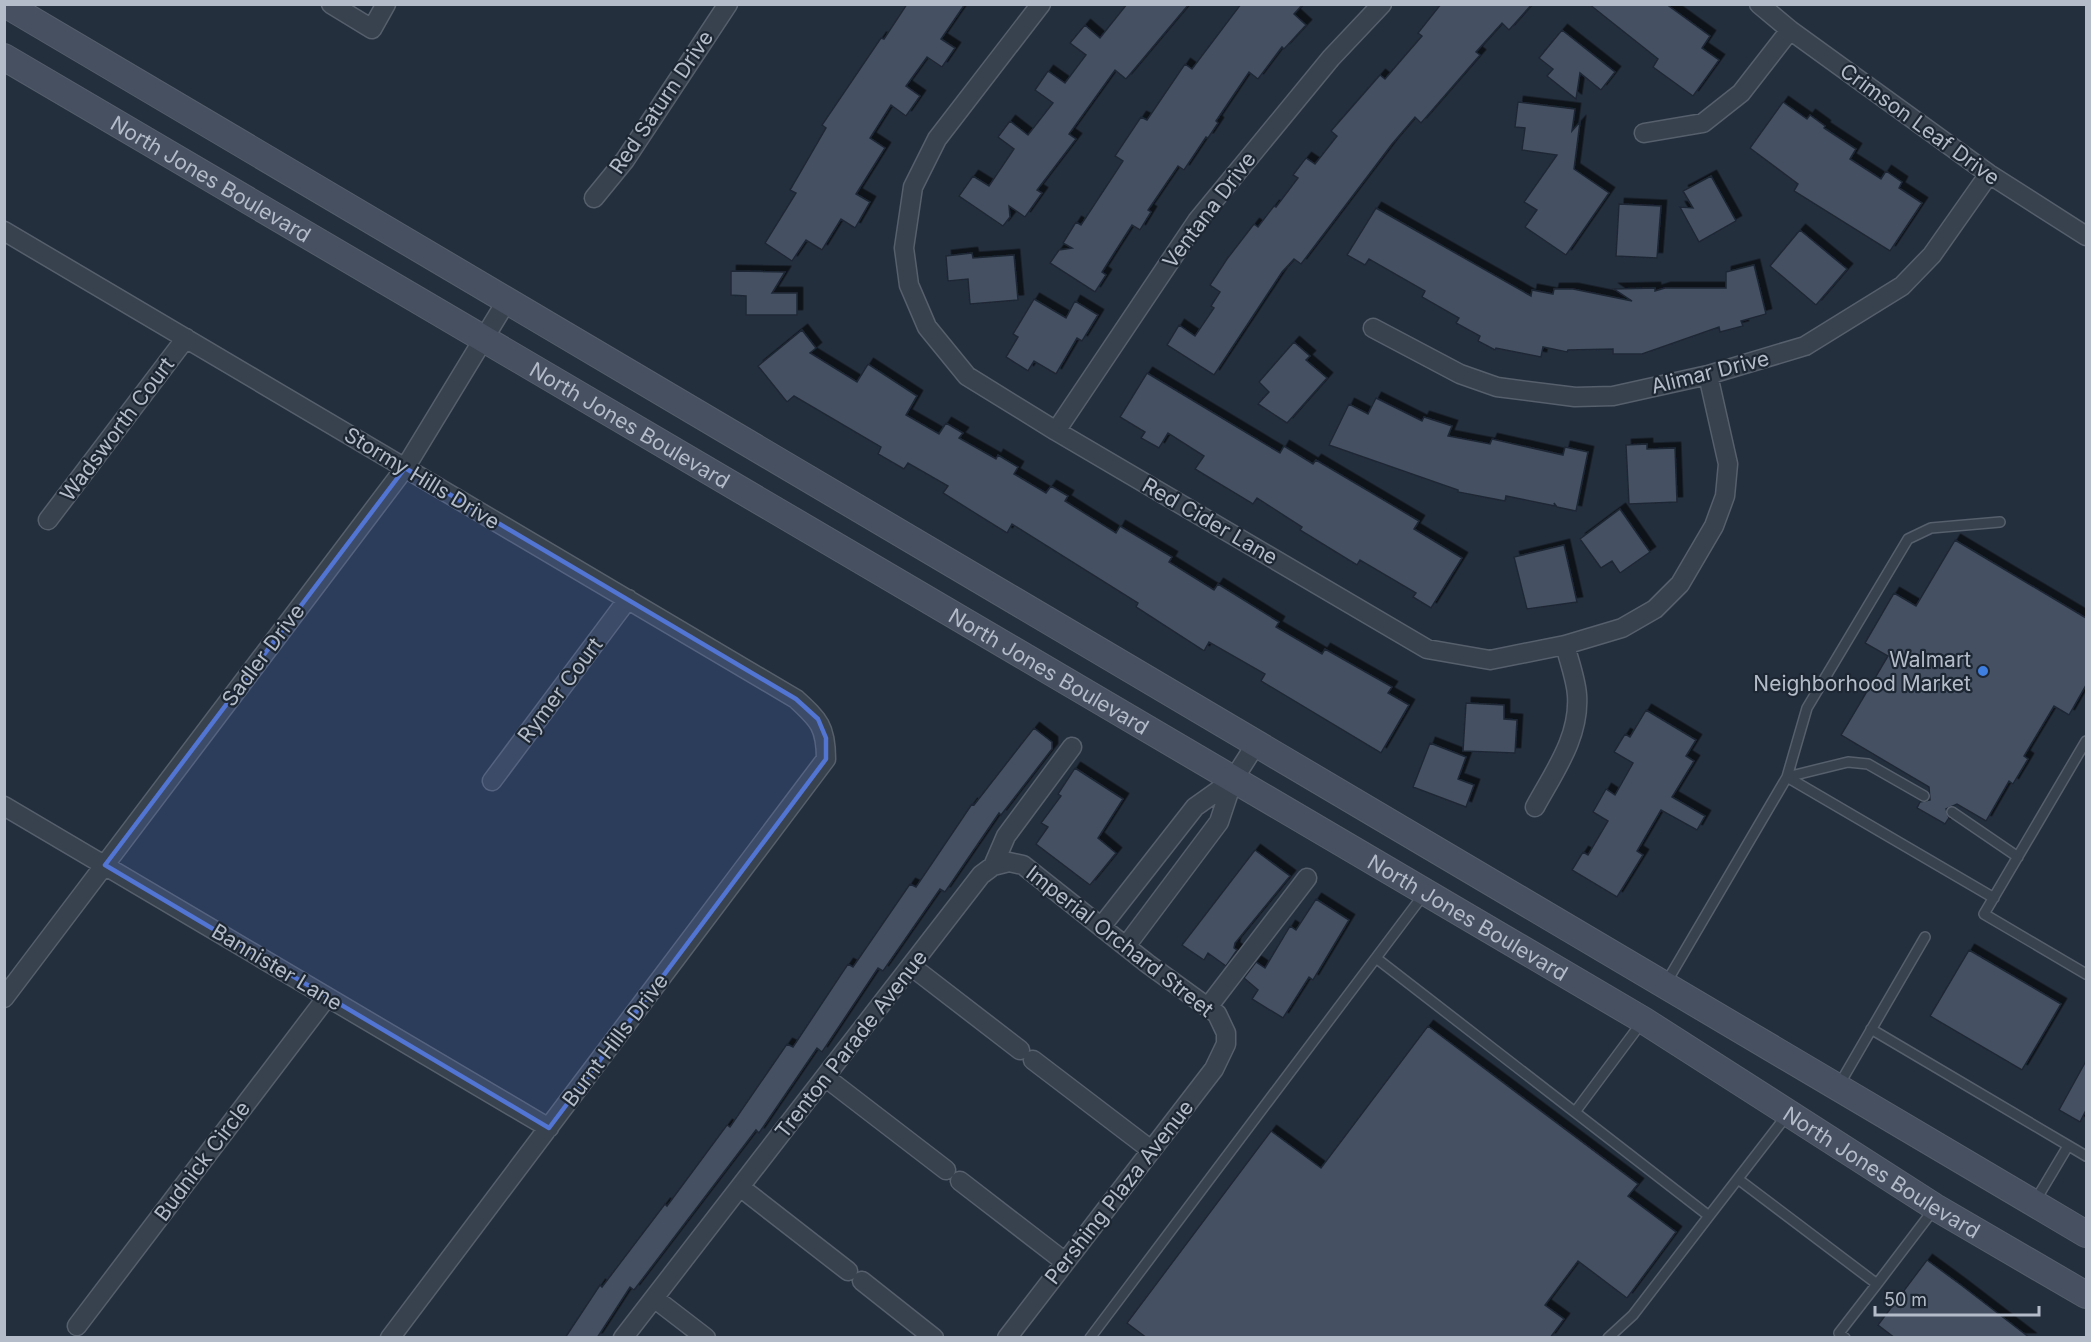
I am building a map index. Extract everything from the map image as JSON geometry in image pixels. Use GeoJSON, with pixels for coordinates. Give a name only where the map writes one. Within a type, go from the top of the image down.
{"type":"FeatureCollection","features":[{"type":"Feature","properties":{"kind":"main road","name":"North Jones Boulevard"},"geometry":{"type":"LineString","coordinates":[[5,4],[2086,1234]]}},
{"type":"Feature","properties":{"kind":"main road","name":"North Jones Boulevard"},"geometry":{"type":"LineString","coordinates":[[4,57],[1424,894],[1643,1020],[1935,1207],[2086,1295]]}},
{"type":"Feature","properties":{"kind":"main road"},"geometry":{"type":"LineString","coordinates":[[1643,1020],[1665,985]]}},
{"type":"Feature","properties":{"kind":"street"},"geometry":{"type":"LineString","coordinates":[[331,4],[372,29],[386,4]]}},
{"type":"Feature","properties":{"kind":"street","name":"Red Saturn Drive"},"geometry":{"type":"LineString","coordinates":[[594,198],[625,160],[728,4]]}},
{"type":"Feature","properties":{"kind":"street","name":"Red Cider Lane"},"geometry":{"type":"LineString","coordinates":[[1041,4],[937,140],[913,187],[904,248],[909,285],[927,327],[967,376],[1056,431],[1427,648],[1490,660],[1565,645],[1622,628],[1655,609],[1680,584],[1714,526],[1725,496],[1728,464],[1708,375]]}},
{"type":"Feature","properties":{"kind":"street","name":"Ventana Drive"},"geometry":{"type":"LineString","coordinates":[[1056,431],[1197,221],[1331,58],[1382,4]]}},
{"type":"Feature","properties":{"kind":"street","name":"Crimson Leaf Drive"},"geometry":{"type":"LineString","coordinates":[[1760,4],[1790,30],[1989,174],[2086,236]]}},
{"type":"Feature","properties":{"kind":"street"},"geometry":{"type":"LineString","coordinates":[[1644,133],[1703,123],[1741,93],[1790,30]]}},
{"type":"Feature","properties":{"kind":"street","name":"Alimar Drive"},"geometry":{"type":"LineString","coordinates":[[1373,328],[1460,374],[1497,387],[1575,398],[1613,396],[1708,375],[1805,346],[1902,286],[1932,255],[1989,174]]}},
{"type":"Feature","properties":{"kind":"street","name":"Stormy Hills Drive"},"geometry":{"type":"LineString","coordinates":[[4,231],[796,699],[818,719],[826,738]]}},
{"type":"Feature","properties":{"kind":"street","name":"Sadler Drive"},"geometry":{"type":"LineString","coordinates":[[4,998],[405,468],[506,302]]}},
{"type":"Feature","properties":{"kind":"street","name":"Wadsworth Court"},"geometry":{"type":"LineString","coordinates":[[48,520],[186,338]]}},
{"type":"Feature","properties":{"kind":"street","name":"Rymer Court"},"geometry":{"type":"LineString","coordinates":[[492,781],[628,599]]}},
{"type":"Feature","properties":{"kind":"street"},"geometry":{"type":"LineString","coordinates":[[1535,807],[1567,749],[1576,724],[1578,694],[1565,645]]}},
{"type":"Feature","properties":{"kind":"street","name":"Burnt Hills Drive"},"geometry":{"type":"LineString","coordinates":[[390,1338],[826,759],[826,738]]}},
{"type":"Feature","properties":{"kind":"street"},"geometry":{"type":"LineString","coordinates":[[1126,946],[1219,822],[1233,780],[1256,744]]}},
{"type":"Feature","properties":{"kind":"street","name":"Trenton Parade Avenue"},"geometry":{"type":"LineString","coordinates":[[623,1338],[981,875],[993,866],[1006,836],[1072,747]]}},
{"type":"Feature","properties":{"kind":"street"},"geometry":{"type":"LineString","coordinates":[[1101,927],[1195,807],[1233,780]]}},
{"type":"Feature","properties":{"kind":"street","name":"Bannister Lane"},"geometry":{"type":"LineString","coordinates":[[4,806],[549,1128]]}},
{"type":"Feature","properties":{"kind":"street","name":"Imperial Orchard Street"},"geometry":{"type":"LineString","coordinates":[[993,866],[1009,862],[1023,865],[1208,1007],[1223,1023],[1226,1044]]}},
{"type":"Feature","properties":{"kind":"street"},"geometry":{"type":"LineString","coordinates":[[1208,1007],[1307,878]]}},
{"type":"Feature","properties":{"kind":"street"},"geometry":{"type":"LineString","coordinates":[[911,966],[1152,1150]]}},
{"type":"Feature","properties":{"kind":"street","name":"Budnick Circle"},"geometry":{"type":"LineString","coordinates":[[76,1326],[327,996]]}},
{"type":"Feature","properties":{"kind":"street","name":"Pershing Plaza Avenue"},"geometry":{"type":"LineString","coordinates":[[1007,1338],[1214,1069],[1226,1044]]}},
{"type":"Feature","properties":{"kind":"street"},"geometry":{"type":"LineString","coordinates":[[825,1077],[1065,1262]]}},
{"type":"Feature","properties":{"kind":"street"},"geometry":{"type":"LineString","coordinates":[[740,1187],[934,1338]]}},
{"type":"Feature","properties":{"kind":"street"},"geometry":{"type":"LineString","coordinates":[[654,1298],[706,1338]]}},
{"type":"Feature","properties":{"kind":"lane"},"geometry":{"type":"LineString","coordinates":[[1665,985],[1787,777],[1807,708],[1908,539],[1930,528],[2000,522]]}},
{"type":"Feature","properties":{"kind":"lane"},"geometry":{"type":"LineString","coordinates":[[2086,741],[1984,914],[2086,975]]}},
{"type":"Feature","properties":{"kind":"lane"},"geometry":{"type":"LineString","coordinates":[[1787,777],[1848,762],[1868,764],[1924,796]]}},
{"type":"Feature","properties":{"kind":"lane"},"geometry":{"type":"LineString","coordinates":[[1787,777],[1994,898]]}},
{"type":"Feature","properties":{"kind":"lane"},"geometry":{"type":"LineString","coordinates":[[1952,812],[2018,857]]}},
{"type":"Feature","properties":{"kind":"lane"},"geometry":{"type":"LineString","coordinates":[[1090,1338],[1424,894]]}},
{"type":"Feature","properties":{"kind":"lane"},"geometry":{"type":"LineString","coordinates":[[1838,1087],[1925,937]]}},
{"type":"Feature","properties":{"kind":"lane"},"geometry":{"type":"LineString","coordinates":[[1376,958],[1709,1216]]}},
{"type":"Feature","properties":{"kind":"lane"},"geometry":{"type":"LineString","coordinates":[[1575,1112],[1643,1020]]}},
{"type":"Feature","properties":{"kind":"lane"},"geometry":{"type":"LineString","coordinates":[[1871,1029],[2086,1156]]}},
{"type":"Feature","properties":{"kind":"lane"},"geometry":{"type":"LineString","coordinates":[[1608,1338],[1633,1315],[1788,1113]]}},
{"type":"Feature","properties":{"kind":"lane"},"geometry":{"type":"LineString","coordinates":[[2034,1203],[2068,1146]]}},
{"type":"Feature","properties":{"kind":"lane"},"geometry":{"type":"LineString","coordinates":[[1738,1179],[1877,1284]]}},
{"type":"Feature","properties":{"kind":"lane"},"geometry":{"type":"LineString","coordinates":[[1845,1338],[1839,1333],[1935,1207]]}},
{"type":"Feature","properties":{"kind":"highlighted area"},"geometry":{"type":"Polygon","coordinates":[[[405,468],[796,699],[818,719],[826,738],[826,759],[549,1128],[105,865],[405,468]]]}},
{"type":"Feature","properties":{"kind":"building"},"geometry":{"type":"Polygon","coordinates":[[[907,4],[965,4],[941,39],[955,48],[942,67],[927,57],[906,86],[920,96],[906,116],[891,105],[870,138],[885,148],[856,194],[870,202],[855,228],[841,219],[822,250],[806,240],[792,261],[765,243],[796,193],[790,190],[826,128],[822,125],[907,4]]]}},
{"type":"Feature","properties":{"kind":"building"},"geometry":{"type":"Polygon","coordinates":[[[1127,4],[1189,4],[1126,79],[1115,70],[1069,134],[1076,139],[1037,190],[1042,193],[1025,217],[1009,206],[1010,217],[1003,226],[959,196],[973,176],[989,186],[1014,149],[998,137],[1010,121],[1028,135],[1053,103],[1035,90],[1048,71],[1065,83],[1086,55],[1070,43],[1085,25],[1100,38],[1127,4]]]}},
{"type":"Feature","properties":{"kind":"building"},"geometry":{"type":"Polygon","coordinates":[[[1241,4],[1303,4],[1294,14],[1306,25],[1284,49],[1282,47],[1258,79],[1249,72],[1216,121],[1218,123],[1184,170],[1178,166],[1148,210],[1151,212],[1140,230],[1132,225],[1102,272],[1106,275],[1095,292],[1050,263],[1059,250],[1072,248],[1063,243],[1076,222],[1081,225],[1123,161],[1115,156],[1141,117],[1147,120],[1185,64],[1192,69],[1241,4]]]}},
{"type":"Feature","properties":{"kind":"building"},"geometry":{"type":"Polygon","coordinates":[[[1441,4],[1532,4],[1509,30],[1502,23],[1476,52],[1480,55],[1421,123],[1415,117],[1392,144],[1301,264],[1294,259],[1282,272],[1214,375],[1167,345],[1179,325],[1195,336],[1214,308],[1211,306],[1220,292],[1210,285],[1227,259],[1254,224],[1258,227],[1274,206],[1276,207],[1298,178],[1293,175],[1306,158],[1315,164],[1337,136],[1331,131],[1380,75],[1385,79],[1422,36],[1418,33],[1441,4]]]}},
{"type":"Feature","properties":{"kind":"building"},"geometry":{"type":"Polygon","coordinates":[[[1589,4],[1666,4],[1710,36],[1702,48],[1719,60],[1693,96],[1653,67],[1658,59],[1589,4]]]}},
{"type":"Feature","properties":{"kind":"building"},"geometry":{"type":"Polygon","coordinates":[[[1562,30],[1615,72],[1601,90],[1580,73],[1576,99],[1547,76],[1553,69],[1539,58],[1562,30]]]}},
{"type":"Feature","properties":{"kind":"building"},"geometry":{"type":"Polygon","coordinates":[[[1518,102],[1575,109],[1572,131],[1580,122],[1574,169],[1609,193],[1566,255],[1525,227],[1537,210],[1524,202],[1557,155],[1522,150],[1525,128],[1515,127],[1518,102]]]}},
{"type":"Feature","properties":{"kind":"building"},"geometry":{"type":"Polygon","coordinates":[[[1783,102],[1807,119],[1810,115],[1825,126],[1824,128],[1856,149],[1850,159],[1881,179],[1886,171],[1902,182],[1899,188],[1922,203],[1890,251],[1794,191],[1798,184],[1750,148],[1783,102]]]}},
{"type":"Feature","properties":{"kind":"building"},"geometry":{"type":"Polygon","coordinates":[[[1711,176],[1736,221],[1699,242],[1680,207],[1693,208],[1683,191],[1711,176]]]}},
{"type":"Feature","properties":{"kind":"building"},"geometry":{"type":"Polygon","coordinates":[[[1619,204],[1661,206],[1657,258],[1616,256],[1619,204]]]}},
{"type":"Feature","properties":{"kind":"building"},"geometry":{"type":"Polygon","coordinates":[[[1376,208],[1531,296],[1532,290],[1553,294],[1554,289],[1573,289],[1632,301],[1614,289],[1655,288],[1655,291],[1665,288],[1726,288],[1726,272],[1754,265],[1766,314],[1741,321],[1743,326],[1720,332],[1719,327],[1642,354],[1613,354],[1613,349],[1568,350],[1567,352],[1543,347],[1541,357],[1496,348],[1495,350],[1478,341],[1480,336],[1456,323],[1459,318],[1422,297],[1425,291],[1369,259],[1365,265],[1347,255],[1376,208]]]}},
{"type":"Feature","properties":{"kind":"building"},"geometry":{"type":"Polygon","coordinates":[[[1800,230],[1847,269],[1816,305],[1770,266],[1800,230]]]}},
{"type":"Feature","properties":{"kind":"building"},"geometry":{"type":"Polygon","coordinates":[[[972,253],[973,258],[1014,255],[1018,300],[970,304],[968,279],[948,281],[946,256],[972,253]]]}},
{"type":"Feature","properties":{"kind":"building"},"geometry":{"type":"Polygon","coordinates":[[[731,271],[785,272],[772,293],[797,293],[797,315],[746,315],[746,296],[731,295],[731,271]]]}},
{"type":"Feature","properties":{"kind":"building"},"geometry":{"type":"Polygon","coordinates":[[[1034,299],[1066,318],[1075,301],[1098,315],[1082,341],[1077,338],[1056,374],[1034,361],[1028,371],[1006,357],[1018,337],[1013,334],[1034,299]]]}},
{"type":"Feature","properties":{"kind":"building"},"geometry":{"type":"Polygon","coordinates":[[[802,330],[816,348],[810,353],[857,382],[868,364],[917,396],[906,415],[939,434],[946,423],[963,433],[959,438],[996,459],[998,455],[1018,467],[1014,474],[1046,493],[1051,486],[1068,496],[1065,501],[1116,533],[1120,526],[1172,557],[1169,562],[1214,590],[1218,584],[1279,622],[1276,627],[1322,654],[1325,649],[1392,687],[1388,693],[1409,705],[1381,753],[1261,681],[1265,674],[1209,642],[1204,651],[1136,607],[1138,603],[1012,524],[1007,533],[943,493],[948,486],[908,463],[904,469],[878,454],[881,447],[794,396],[787,402],[758,366],[802,330]]]}},
{"type":"Feature","properties":{"kind":"building"},"geometry":{"type":"Polygon","coordinates":[[[1294,342],[1310,356],[1306,360],[1327,378],[1287,423],[1258,404],[1269,392],[1259,382],[1294,342]]]}},
{"type":"Feature","properties":{"kind":"building"},"geometry":{"type":"Polygon","coordinates":[[[1147,373],[1280,453],[1284,446],[1313,464],[1316,460],[1419,521],[1414,529],[1462,558],[1431,608],[1413,597],[1416,593],[1360,560],[1357,565],[1300,530],[1302,527],[1257,498],[1253,504],[1195,469],[1204,456],[1168,433],[1159,448],[1141,438],[1145,432],[1120,417],[1147,373]]]}},
{"type":"Feature","properties":{"kind":"building"},"geometry":{"type":"Polygon","coordinates":[[[1376,398],[1422,421],[1424,417],[1452,426],[1448,436],[1490,444],[1492,439],[1563,455],[1565,447],[1588,452],[1576,511],[1557,507],[1554,503],[1555,506],[1506,496],[1505,501],[1458,492],[1458,490],[1329,445],[1349,404],[1368,414],[1376,398]]]}},
{"type":"Feature","properties":{"kind":"building"},"geometry":{"type":"Polygon","coordinates":[[[1647,444],[1647,449],[1675,448],[1677,502],[1629,504],[1626,445],[1647,444]]]}},
{"type":"Feature","properties":{"kind":"building"},"geometry":{"type":"Polygon","coordinates":[[[1620,509],[1650,552],[1620,573],[1612,561],[1601,568],[1580,539],[1620,509]]]}},
{"type":"Feature","properties":{"kind":"building","name":"Walmart Neighborhood Market"},"geometry":{"type":"Polygon","coordinates":[[[1955,540],[2086,618],[2086,685],[2069,715],[2054,706],[2024,756],[2028,759],[2013,784],[2009,781],[1986,821],[1957,804],[1946,809],[1949,818],[1945,824],[1917,808],[1920,802],[1930,800],[1929,787],[1841,735],[1888,656],[1865,643],[1894,593],[1916,606],[1955,540]]]}},
{"type":"Feature","properties":{"kind":"building"},"geometry":{"type":"Polygon","coordinates":[[[1564,545],[1577,602],[1527,609],[1514,557],[1564,545]]]}},
{"type":"Feature","properties":{"kind":"building"},"geometry":{"type":"Polygon","coordinates":[[[1466,703],[1504,705],[1504,719],[1517,720],[1515,753],[1463,751],[1466,703]]]}},
{"type":"Feature","properties":{"kind":"building"},"geometry":{"type":"Polygon","coordinates":[[[1646,710],[1696,740],[1686,756],[1694,761],[1672,797],[1705,816],[1697,830],[1661,810],[1637,851],[1643,855],[1617,897],[1572,870],[1583,852],[1588,855],[1608,821],[1593,812],[1606,789],[1615,795],[1633,763],[1614,752],[1625,734],[1630,737],[1646,710]]]}},
{"type":"Feature","properties":{"kind":"building"},"geometry":{"type":"Polygon","coordinates":[[[1034,728],[1052,742],[1052,749],[1001,815],[999,813],[945,892],[940,889],[883,971],[878,968],[822,1052],[817,1048],[759,1133],[756,1130],[634,1290],[630,1287],[597,1338],[565,1338],[600,1285],[602,1287],[665,1204],[667,1206],[727,1125],[730,1127],[787,1044],[793,1047],[848,964],[853,967],[910,884],[916,887],[972,804],[974,805],[1034,728]]]}},
{"type":"Feature","properties":{"kind":"building"},"geometry":{"type":"Polygon","coordinates":[[[1430,743],[1466,757],[1458,779],[1474,785],[1466,807],[1413,787],[1430,743]]]}},
{"type":"Feature","properties":{"kind":"building"},"geometry":{"type":"Polygon","coordinates":[[[1075,768],[1123,799],[1098,838],[1116,853],[1090,885],[1036,844],[1048,827],[1041,823],[1061,796],[1058,794],[1075,768]]]}},
{"type":"Feature","properties":{"kind":"building"},"geometry":{"type":"Polygon","coordinates":[[[1255,850],[1290,876],[1235,943],[1234,948],[1237,950],[1226,966],[1208,953],[1204,960],[1182,945],[1255,850]]]}},
{"type":"Feature","properties":{"kind":"building"},"geometry":{"type":"Polygon","coordinates":[[[1316,899],[1349,920],[1313,980],[1309,977],[1283,1018],[1252,999],[1258,990],[1244,978],[1256,962],[1265,968],[1290,926],[1296,930],[1316,899]]]}},
{"type":"Feature","properties":{"kind":"building"},"geometry":{"type":"Polygon","coordinates":[[[1969,950],[2061,1004],[2022,1070],[1930,1016],[1969,950]]]}},
{"type":"Feature","properties":{"kind":"building"},"geometry":{"type":"Polygon","coordinates":[[[1428,1026],[1638,1184],[1628,1196],[1676,1232],[1627,1298],[1578,1261],[1545,1305],[1564,1319],[1550,1338],[1147,1338],[1127,1323],[1271,1131],[1321,1168],[1428,1026]]]}},
{"type":"Feature","properties":{"kind":"building"},"geometry":{"type":"Polygon","coordinates":[[[2086,1061],[2086,1110],[2080,1122],[2059,1110],[2086,1061]]]}},
{"type":"Feature","properties":{"kind":"building"},"geometry":{"type":"Polygon","coordinates":[[[1927,1260],[2030,1338],[1895,1338],[1878,1325],[1927,1260]]]}},
{"type":"Feature","properties":{"kind":"place","name":"Walmart Neighborhood Market"},"geometry":{"type":"Point","coordinates":[1983,671]}}]}
